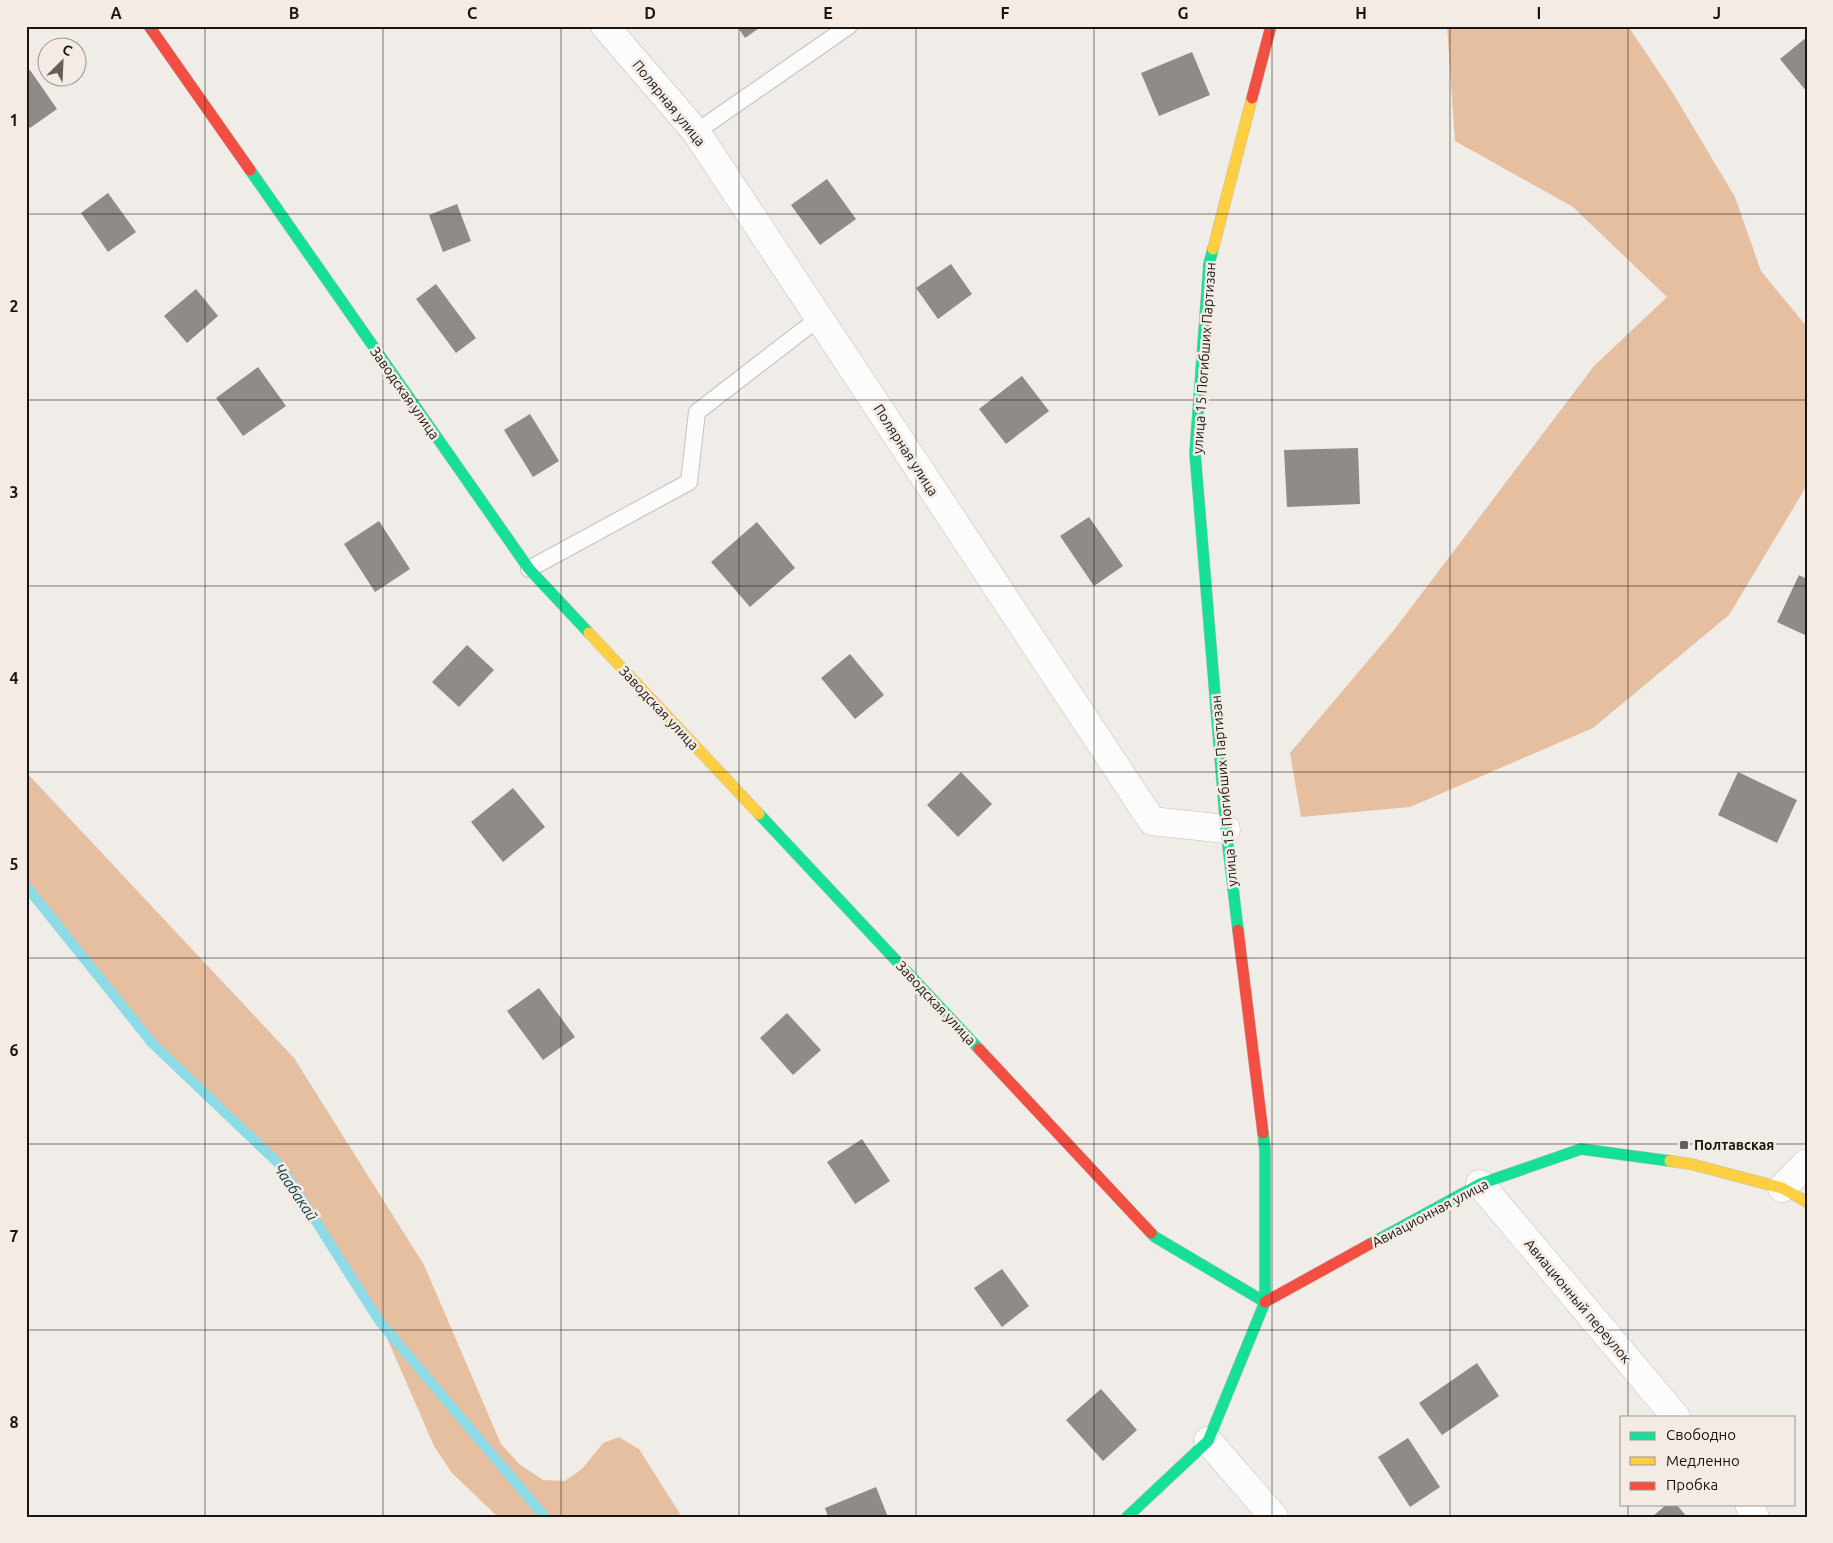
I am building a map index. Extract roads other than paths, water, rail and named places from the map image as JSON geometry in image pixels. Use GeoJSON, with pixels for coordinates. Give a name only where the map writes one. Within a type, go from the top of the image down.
{"type":"FeatureCollection","features":[{"type":"Feature","properties":{"kind":"street","name":"Заводская улица"},"geometry":{"type":"LineString","coordinates":[[149,26],[529,569],[1155,1237],[1265,1302]]}},
{"type":"Feature","properties":{"kind":"street","name":"Полярная улица"},"geometry":{"type":"LineString","coordinates":[[605,26],[696,132],[1152,822],[1226,829]]}},
{"type":"Feature","properties":{"kind":"street","name":"улица 15 Погибших Партизан"},"geometry":{"type":"LineString","coordinates":[[1127,1517],[1208,1441],[1265,1302],[1264,1150],[1226,829],[1195,453],[1209,264],[1271,26]]}},
{"type":"Feature","properties":{"kind":"street","name":"Авиационная улица"},"geometry":{"type":"LineString","coordinates":[[1265,1302],[1480,1184],[1581,1149],[1691,1164],[1782,1188],[1807,1202]]}},
{"type":"Feature","properties":{"kind":"street"},"geometry":{"type":"LineString","coordinates":[[1782,1188],[1807,1163]]}},
{"type":"Feature","properties":{"kind":"street","name":"Авиационный переулок"},"geometry":{"type":"LineString","coordinates":[[1480,1184],[1675,1416]]}},
{"type":"Feature","properties":{"kind":"street"},"geometry":{"type":"LineString","coordinates":[[1208,1441],[1274,1517]]}},
{"type":"Feature","properties":{"kind":"lane"},"geometry":{"type":"LineString","coordinates":[[696,132],[850,26]]}},
{"type":"Feature","properties":{"kind":"lane"},"geometry":{"type":"LineString","coordinates":[[529,569],[689,482],[698,412],[819,318]]}},
{"type":"Feature","properties":{"kind":"waterway","name":"Чаабакай"},"geometry":{"type":"LineString","coordinates":[[26,886],[152,1043],[280,1165],[380,1322],[545,1517]]}},
{"type":"Feature","properties":{"kind":"place","name":"Полтавская"},"geometry":{"type":"Point","coordinates":[1684,1145]}}]}
